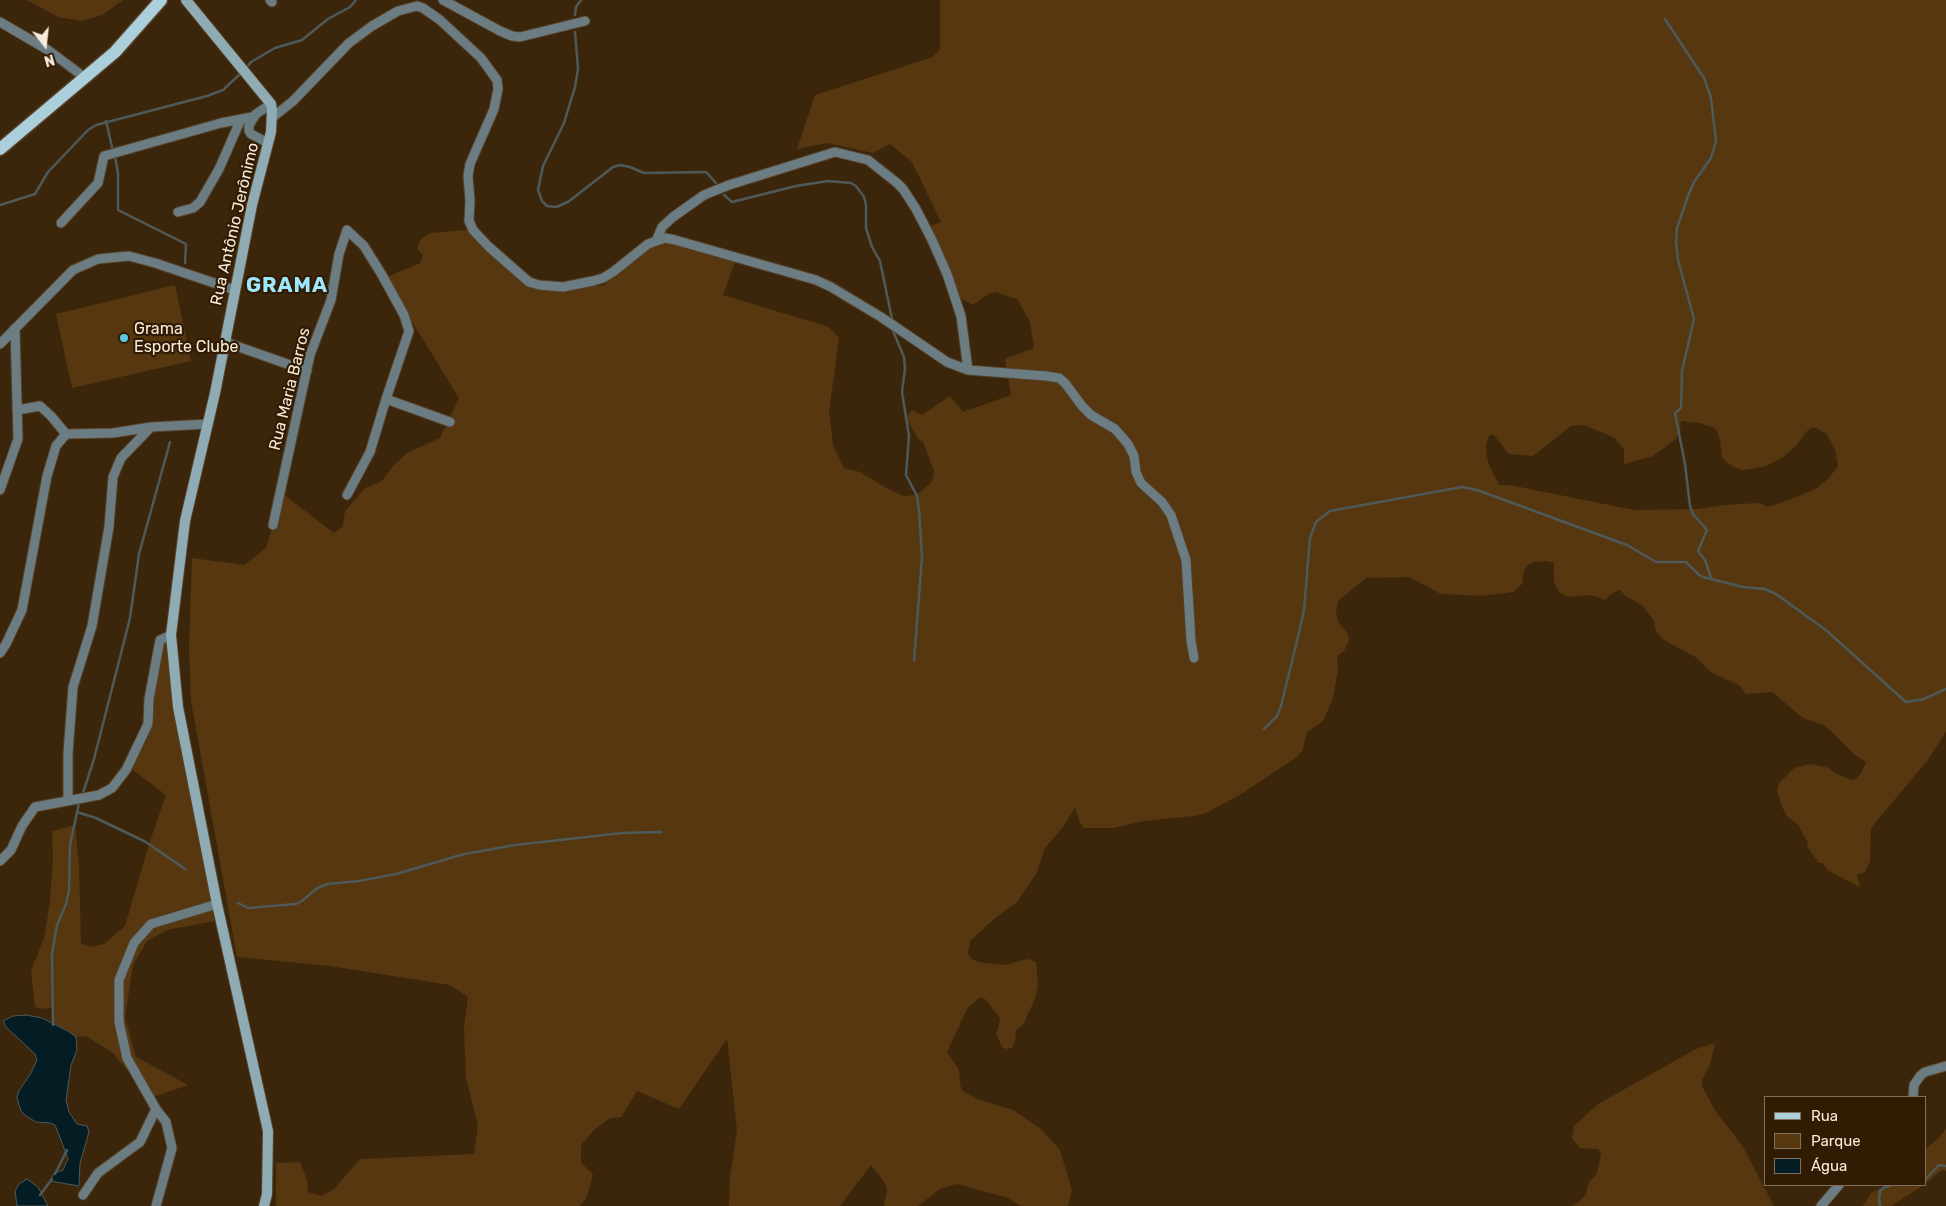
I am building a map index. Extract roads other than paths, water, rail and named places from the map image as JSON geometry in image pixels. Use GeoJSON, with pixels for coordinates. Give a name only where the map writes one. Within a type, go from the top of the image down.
{"type":"FeatureCollection","features":[{"type":"Feature","properties":{"kind":"main road"},"geometry":{"type":"LineString","coordinates":[[0,148],[115,52],[161,0]]}},
{"type":"Feature","properties":{"kind":"main road"},"geometry":{"type":"LineString","coordinates":[[186,0],[271,104]]}},
{"type":"Feature","properties":{"kind":"main road","name":"Rua Antônio Jerônimo"},"geometry":{"type":"LineString","coordinates":[[264,1206],[267,1194],[268,1131],[217,904],[178,707],[171,635],[185,521],[226,342],[252,205],[268,143],[273,118],[271,104]]}},
{"type":"Feature","properties":{"kind":"street"},"geometry":{"type":"LineString","coordinates":[[273,118],[294,101],[350,43],[372,26],[402,10],[415,0]]}},
{"type":"Feature","properties":{"kind":"street"},"geometry":{"type":"LineString","coordinates":[[443,0],[500,32],[512,36],[520,37],[585,21]]}},
{"type":"Feature","properties":{"kind":"street"},"geometry":{"type":"LineString","coordinates":[[402,10],[417,6],[440,20],[481,58],[498,80],[494,109],[470,164],[468,176],[469,221],[473,230],[489,247],[524,279],[539,285],[563,287],[603,278],[648,244],[657,239],[665,238],[696,245],[762,266],[816,280],[866,308],[947,362],[968,370],[1059,378],[1068,386],[1082,406],[1092,415],[1115,429],[1128,444],[1134,456],[1139,479],[1144,487],[1155,495],[1167,508],[1185,554],[1194,658]]}},
{"type":"Feature","properties":{"kind":"street"},"geometry":{"type":"LineString","coordinates":[[0,22],[48,50],[84,78]]}},
{"type":"Feature","properties":{"kind":"street"},"geometry":{"type":"LineString","coordinates":[[61,223],[98,183],[104,156],[252,117],[271,104]]}},
{"type":"Feature","properties":{"kind":"street"},"geometry":{"type":"LineString","coordinates":[[252,117],[249,122],[249,131],[254,136],[268,143]]}},
{"type":"Feature","properties":{"kind":"street"},"geometry":{"type":"LineString","coordinates":[[178,212],[193,208],[200,202],[219,169],[241,119]]}},
{"type":"Feature","properties":{"kind":"street"},"geometry":{"type":"LineString","coordinates":[[657,239],[662,228],[673,217],[704,196],[729,185],[835,152],[868,160],[903,190],[916,209],[932,240],[947,274],[961,316],[968,370]]}},
{"type":"Feature","properties":{"kind":"street","name":"Rua Maria Barros"},"geometry":{"type":"LineString","coordinates":[[272,525],[310,355],[331,300],[340,249],[346,230],[364,246],[402,309],[409,326],[408,337],[370,452],[348,495]]}},
{"type":"Feature","properties":{"kind":"street"},"geometry":{"type":"LineString","coordinates":[[0,344],[73,270],[98,259],[129,256],[235,290]]}},
{"type":"Feature","properties":{"kind":"street"},"geometry":{"type":"LineString","coordinates":[[0,490],[18,439],[15,328]]}},
{"type":"Feature","properties":{"kind":"street"},"geometry":{"type":"LineString","coordinates":[[226,342],[307,371]]}},
{"type":"Feature","properties":{"kind":"street"},"geometry":{"type":"LineString","coordinates":[[386,399],[450,422]]}},
{"type":"Feature","properties":{"kind":"street"},"geometry":{"type":"LineString","coordinates":[[17,410],[40,406],[66,434]]}},
{"type":"Feature","properties":{"kind":"street"},"geometry":{"type":"LineString","coordinates":[[0,653],[22,610],[48,476],[56,446],[66,434],[113,433],[208,424]]}},
{"type":"Feature","properties":{"kind":"street"},"geometry":{"type":"LineString","coordinates":[[68,801],[68,752],[73,687],[92,626],[108,527],[113,477],[121,458],[151,428]]}},
{"type":"Feature","properties":{"kind":"street"},"geometry":{"type":"LineString","coordinates":[[0,861],[11,850],[22,826],[35,807],[99,796],[112,788],[126,770],[148,724],[149,699],[160,640],[171,635]]}},
{"type":"Feature","properties":{"kind":"street"},"geometry":{"type":"LineString","coordinates":[[156,1206],[172,1148],[166,1122],[156,1109],[127,1058],[119,1022],[119,980],[134,943],[151,924],[217,904]]}},
{"type":"Feature","properties":{"kind":"street"},"geometry":{"type":"LineString","coordinates":[[1913,1096],[1914,1084],[1920,1076],[1925,1072],[1946,1066]]}},
{"type":"Feature","properties":{"kind":"street"},"geometry":{"type":"LineString","coordinates":[[83,1195],[98,1173],[140,1142],[156,1109]]}},
{"type":"Feature","properties":{"kind":"street"},"geometry":{"type":"LineString","coordinates":[[1820,1206],[1838,1186]]}},
{"type":"Feature","properties":{"kind":"water"},"geometry":{"type":"Polygon","coordinates":[[[26,1015],[42,1018],[76,1037],[77,1050],[71,1065],[66,1100],[69,1112],[77,1124],[87,1126],[89,1132],[80,1163],[79,1186],[50,1181],[54,1173],[63,1170],[68,1159],[55,1125],[36,1122],[21,1111],[19,1105],[17,1097],[19,1091],[37,1060],[35,1054],[6,1027],[3,1021],[13,1016],[26,1015]]]}},
{"type":"Feature","properties":{"kind":"water"},"geometry":{"type":"Polygon","coordinates":[[[27,1179],[38,1187],[48,1206],[17,1206],[15,1191],[19,1184],[27,1179]]]}},
{"type":"Feature","properties":{"kind":"waterway"},"geometry":{"type":"LineString","coordinates":[[246,68],[251,62],[275,48],[302,40],[328,19],[350,7],[356,0]]}},
{"type":"Feature","properties":{"kind":"waterway"},"geometry":{"type":"LineString","coordinates":[[575,15],[576,7],[581,0]]}},
{"type":"Feature","properties":{"kind":"waterway"},"geometry":{"type":"LineString","coordinates":[[1665,19],[1704,78],[1711,98],[1716,141],[1711,158],[1694,182],[1688,196],[1677,228],[1676,242],[1678,260],[1694,319],[1682,371],[1681,408],[1675,413],[1685,464],[1690,506],[1693,514],[1707,530],[1698,551],[1705,560],[1711,578]]}},
{"type":"Feature","properties":{"kind":"waterway"},"geometry":{"type":"LineString","coordinates":[[575,32],[578,69],[575,87],[564,123],[543,166],[538,190],[542,201],[547,206],[556,207],[568,202],[613,167],[620,165],[644,173],[706,172],[716,183]]}},
{"type":"Feature","properties":{"kind":"waterway"},"geometry":{"type":"LineString","coordinates":[[0,205],[35,194],[48,172],[88,130],[96,125],[207,96],[223,90],[241,73]]}},
{"type":"Feature","properties":{"kind":"waterway"},"geometry":{"type":"LineString","coordinates":[[106,121],[112,147]]}},
{"type":"Feature","properties":{"kind":"waterway"},"geometry":{"type":"LineString","coordinates":[[115,157],[118,173],[118,210],[186,244],[185,263]]}},
{"type":"Feature","properties":{"kind":"waterway"},"geometry":{"type":"LineString","coordinates":[[724,195],[732,202],[796,186],[828,181],[851,183],[856,186],[864,197],[866,228],[872,247],[880,261],[892,319]]}},
{"type":"Feature","properties":{"kind":"waterway"},"geometry":{"type":"LineString","coordinates":[[893,331],[904,357],[905,369],[902,392],[909,436],[906,475],[917,496],[922,557],[914,661]]}},
{"type":"Feature","properties":{"kind":"waterway"},"geometry":{"type":"LineString","coordinates":[[83,793],[94,759],[130,618],[139,554],[170,442]]}},
{"type":"Feature","properties":{"kind":"waterway"},"geometry":{"type":"LineString","coordinates":[[1264,729],[1277,716],[1281,706],[1304,610],[1310,538],[1316,522],[1330,511],[1462,487],[1477,490],[1627,545],[1656,562],[1686,562],[1703,577],[1743,587],[1765,589],[1776,594],[1827,631],[1906,702],[1924,699],[1946,689]]}},
{"type":"Feature","properties":{"kind":"waterway"},"geometry":{"type":"LineString","coordinates":[[53,1025],[52,954],[57,925],[69,891],[70,845],[79,803]]}},
{"type":"Feature","properties":{"kind":"waterway"},"geometry":{"type":"LineString","coordinates":[[77,812],[96,818],[146,842],[185,869]]}},
{"type":"Feature","properties":{"kind":"waterway"},"geometry":{"type":"LineString","coordinates":[[238,903],[248,908],[296,904],[316,889],[327,884],[359,881],[396,874],[464,854],[515,845],[622,833],[661,832]]}},
{"type":"Feature","properties":{"kind":"waterway"},"geometry":{"type":"LineString","coordinates":[[55,1174],[67,1150]]}},
{"type":"Feature","properties":{"kind":"waterway"},"geometry":{"type":"LineString","coordinates":[[1926,1179],[1939,1165],[1946,1166]]}},
{"type":"Feature","properties":{"kind":"waterway"},"geometry":{"type":"LineString","coordinates":[[40,1195],[52,1179]]}},
{"type":"Feature","properties":{"kind":"waterway"},"geometry":{"type":"LineString","coordinates":[[1880,1206],[1880,1191],[1888,1186]]}},
{"type":"Feature","properties":{"kind":"place","name":"Grama Esporte Clube"},"geometry":{"type":"Point","coordinates":[124,338]}},
{"type":"Feature","properties":{"kind":"district","name":"GRAMA"},"geometry":{"type":"Point","coordinates":[287,286]}}]}
